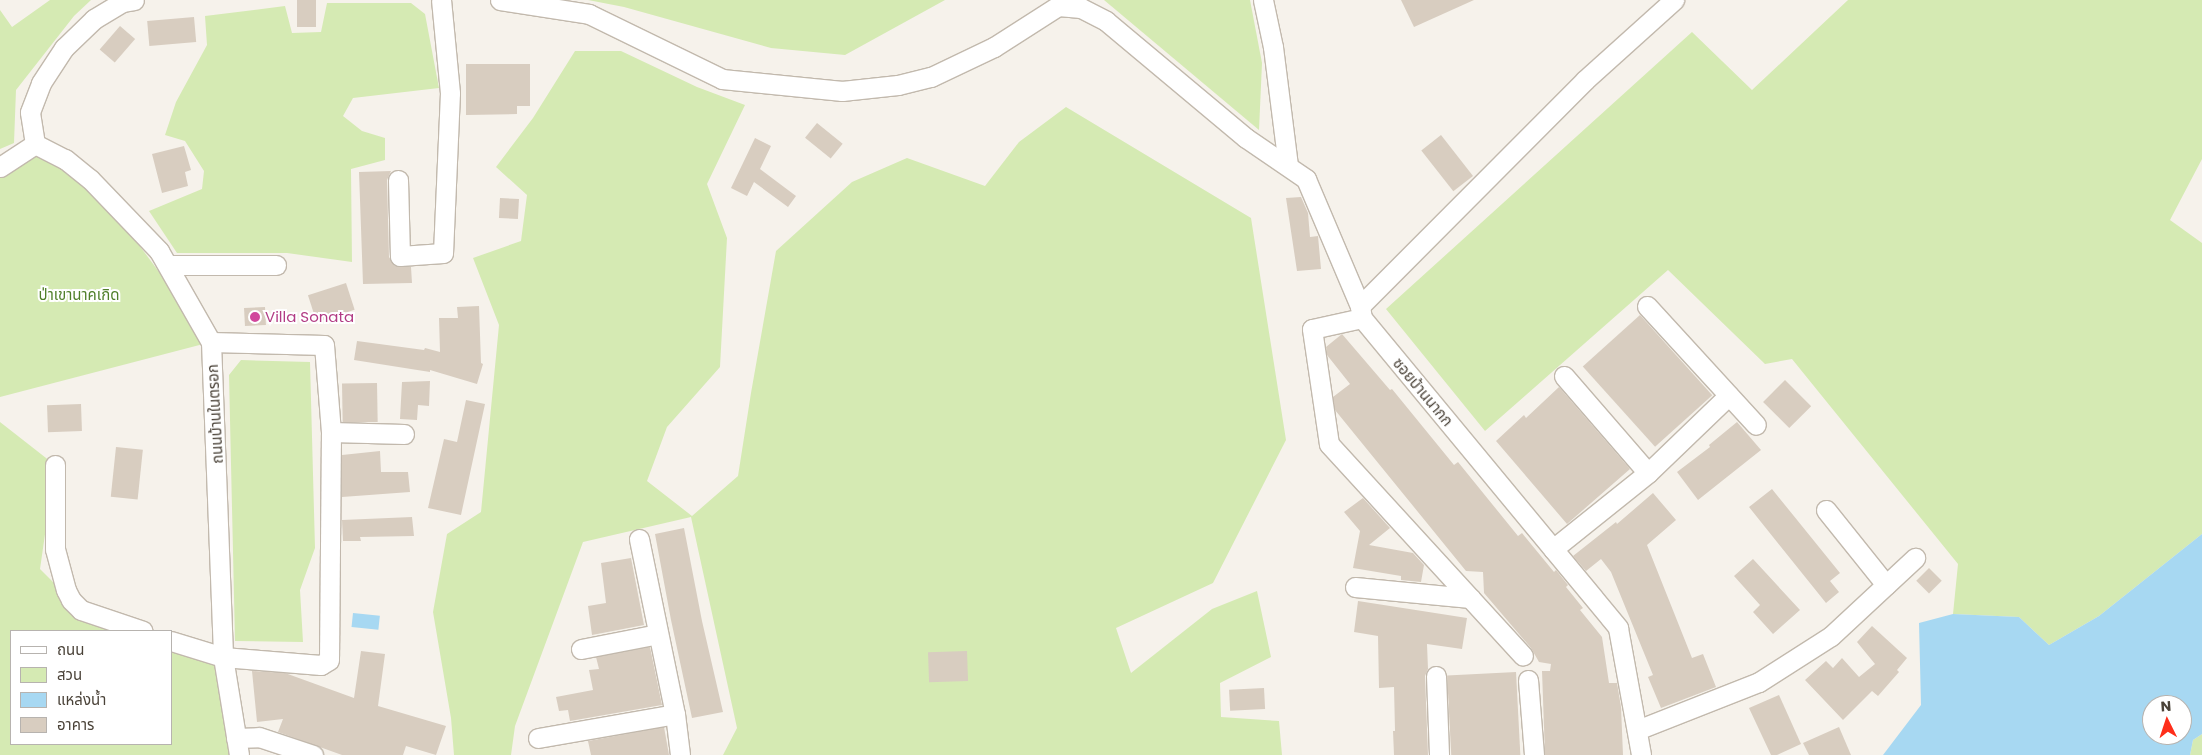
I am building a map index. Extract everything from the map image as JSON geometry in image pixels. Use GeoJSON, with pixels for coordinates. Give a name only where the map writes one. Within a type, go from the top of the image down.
{"type":"FeatureCollection","features":[{"type":"Feature","properties":{"kind":"street"},"geometry":{"type":"LineString","coordinates":[[0,167],[35,144],[30,112],[41,83],[64,48],[94,19],[122,2],[134,0]]}},
{"type":"Feature","properties":{"kind":"street"},"geometry":{"type":"LineString","coordinates":[[398,180],[400,256],[443,253],[450,93],[441,0]]}},
{"type":"Feature","properties":{"kind":"street"},"geometry":{"type":"LineString","coordinates":[[500,0],[589,14],[722,79],[842,91],[898,85],[930,77],[994,47],[1058,6],[1076,4]]}},
{"type":"Feature","properties":{"kind":"street"},"geometry":{"type":"LineString","coordinates":[[1263,0],[1273,46],[1288,165]]}},
{"type":"Feature","properties":{"kind":"street"},"geometry":{"type":"LineString","coordinates":[[1523,656],[1329,444],[1312,329],[1361,312],[1585,80],[1674,0]]}},
{"type":"Feature","properties":{"kind":"street","name":"ซอยบ้านนากก"},"geometry":{"type":"LineString","coordinates":[[1076,4],[1106,21],[1246,138],[1306,179],[1361,312],[1618,628],[1641,755]]}},
{"type":"Feature","properties":{"kind":"street","name":"ถนนบ้านในตรอก"},"geometry":{"type":"LineString","coordinates":[[35,144],[65,159],[90,179],[159,251],[211,342],[216,436],[222,657],[237,747]]}},
{"type":"Feature","properties":{"kind":"street"},"geometry":{"type":"LineString","coordinates":[[168,265],[276,265]]}},
{"type":"Feature","properties":{"kind":"street"},"geometry":{"type":"LineString","coordinates":[[1647,306],[1756,424]]}},
{"type":"Feature","properties":{"kind":"street"},"geometry":{"type":"LineString","coordinates":[[172,641],[222,657],[321,665],[329,660],[331,432],[324,345],[211,342]]}},
{"type":"Feature","properties":{"kind":"street"},"geometry":{"type":"LineString","coordinates":[[1564,376],[1648,472]]}},
{"type":"Feature","properties":{"kind":"street"},"geometry":{"type":"LineString","coordinates":[[1553,549],[1648,472],[1730,395]]}},
{"type":"Feature","properties":{"kind":"street"},"geometry":{"type":"LineString","coordinates":[[331,432],[404,434]]}},
{"type":"Feature","properties":{"kind":"street"},"geometry":{"type":"LineString","coordinates":[[55,465],[55,549],[59,568],[69,595],[81,610],[139,630]]}},
{"type":"Feature","properties":{"kind":"street"},"geometry":{"type":"LineString","coordinates":[[1826,510],[1886,585]]}},
{"type":"Feature","properties":{"kind":"street"},"geometry":{"type":"LineString","coordinates":[[639,539],[675,714],[680,755]]}},
{"type":"Feature","properties":{"kind":"street"},"geometry":{"type":"LineString","coordinates":[[1637,730],[1759,682],[1831,636],[1915,558]]}},
{"type":"Feature","properties":{"kind":"street"},"geometry":{"type":"LineString","coordinates":[[1355,587],[1470,598]]}},
{"type":"Feature","properties":{"kind":"street"},"geometry":{"type":"LineString","coordinates":[[580,649],[658,634]]}},
{"type":"Feature","properties":{"kind":"street"},"geometry":{"type":"LineString","coordinates":[[1436,676],[1438,755]]}},
{"type":"Feature","properties":{"kind":"street"},"geometry":{"type":"LineString","coordinates":[[1528,680],[1534,755]]}},
{"type":"Feature","properties":{"kind":"street"},"geometry":{"type":"LineString","coordinates":[[538,738],[675,714]]}},
{"type":"Feature","properties":{"kind":"street"},"geometry":{"type":"LineString","coordinates":[[237,747],[259,737],[313,755]]}},
{"type":"Feature","properties":{"kind":"green space"},"geometry":{"type":"Polygon","coordinates":[[[50,0],[91,0],[74,16],[16,90],[14,143],[0,149],[0,10],[12,27],[50,0]]]}},
{"type":"Feature","properties":{"kind":"green space"},"geometry":{"type":"Polygon","coordinates":[[[588,0],[945,0],[845,55],[771,48],[624,7],[588,0]]]}},
{"type":"Feature","properties":{"kind":"green space"},"geometry":{"type":"Polygon","coordinates":[[[1104,0],[1250,0],[1262,63],[1259,130],[1104,0]]]}},
{"type":"Feature","properties":{"kind":"green space"},"geometry":{"type":"Polygon","coordinates":[[[1848,0],[2202,0],[2202,159],[2170,220],[2202,243],[2202,534],[2099,616],[2049,645],[2019,617],[1953,614],[1958,564],[1792,359],[1765,364],[1668,270],[1485,431],[1386,309],[1692,32],[1752,90],[1848,0]]]}},
{"type":"Feature","properties":{"kind":"green space"},"geometry":{"type":"Polygon","coordinates":[[[327,3],[411,3],[425,14],[439,88],[353,98],[343,116],[362,131],[385,138],[385,160],[351,169],[352,262],[287,253],[177,253],[149,211],[202,189],[204,171],[185,141],[165,135],[176,102],[207,45],[205,16],[285,6],[292,33],[321,32],[327,3]]]}},
{"type":"Feature","properties":{"kind":"green space"},"geometry":{"type":"Polygon","coordinates":[[[575,51],[621,51],[697,87],[745,105],[707,184],[727,238],[720,367],[667,427],[647,481],[692,516],[738,476],[776,251],[852,182],[907,158],[985,186],[1019,142],[1066,107],[1251,218],[1286,440],[1213,583],[1116,628],[1131,673],[1212,609],[1257,591],[1271,657],[1220,683],[1221,717],[1279,721],[1282,755],[723,755],[737,728],[691,517],[583,542],[515,726],[511,755],[454,755],[451,718],[433,612],[447,534],[481,512],[499,325],[473,258],[521,241],[527,195],[496,167],[533,118],[575,51]]]}},
{"type":"Feature","properties":{"kind":"green space","name":"ป่าเขานาคเกิด"},"geometry":{"type":"Polygon","coordinates":[[[42,148],[90,179],[211,342],[0,397],[0,165],[42,148]]]}},
{"type":"Feature","properties":{"kind":"green space"},"geometry":{"type":"Polygon","coordinates":[[[241,360],[310,362],[315,548],[300,590],[303,642],[235,641],[229,375],[241,360]]]}},
{"type":"Feature","properties":{"kind":"green space"},"geometry":{"type":"Polygon","coordinates":[[[0,422],[55,465],[40,569],[81,610],[141,630],[10,630],[10,745],[172,745],[172,640],[223,657],[231,755],[0,755],[0,422]]]}},
{"type":"Feature","properties":{"kind":"green space"},"geometry":{"type":"Polygon","coordinates":[[[2202,734],[2202,755],[2190,755],[2193,740],[2202,734]]]}},
{"type":"Feature","properties":{"kind":"water"},"geometry":{"type":"Polygon","coordinates":[[[2202,534],[2202,734],[2193,740],[2192,745],[2190,755],[1883,755],[1921,705],[1919,623],[1953,614],[2019,617],[2049,645],[2099,616],[2202,534]]]}},
{"type":"Feature","properties":{"kind":"water"},"geometry":{"type":"Polygon","coordinates":[[[353,613],[380,616],[378,630],[352,627],[353,613]]]}},
{"type":"Feature","properties":{"kind":"building"},"geometry":{"type":"Polygon","coordinates":[[[297,0],[316,0],[316,27],[297,27],[297,0]]]}},
{"type":"Feature","properties":{"kind":"building"},"geometry":{"type":"Polygon","coordinates":[[[1401,0],[1474,0],[1414,27],[1401,0]]]}},
{"type":"Feature","properties":{"kind":"building"},"geometry":{"type":"Polygon","coordinates":[[[194,17],[196,42],[149,46],[147,21],[194,17]]]}},
{"type":"Feature","properties":{"kind":"building"},"geometry":{"type":"Polygon","coordinates":[[[120,26],[135,39],[115,63],[100,49],[120,26]]]}},
{"type":"Feature","properties":{"kind":"building"},"geometry":{"type":"Polygon","coordinates":[[[466,64],[530,64],[530,106],[517,106],[517,114],[466,115],[466,64]]]}},
{"type":"Feature","properties":{"kind":"building"},"geometry":{"type":"Polygon","coordinates":[[[817,123],[843,144],[831,159],[805,138],[817,123]]]}},
{"type":"Feature","properties":{"kind":"building"},"geometry":{"type":"Polygon","coordinates":[[[1441,135],[1473,176],[1453,191],[1421,150],[1441,135]]]}},
{"type":"Feature","properties":{"kind":"building"},"geometry":{"type":"Polygon","coordinates":[[[755,138],[771,146],[760,169],[796,196],[788,207],[754,182],[747,196],[731,188],[755,138]]]}},
{"type":"Feature","properties":{"kind":"building"},"geometry":{"type":"Polygon","coordinates":[[[184,146],[191,170],[185,172],[188,186],[162,193],[152,154],[184,146]]]}},
{"type":"Feature","properties":{"kind":"building"},"geometry":{"type":"Polygon","coordinates":[[[391,171],[387,180],[389,257],[395,266],[411,267],[412,283],[363,284],[359,172],[391,171]]]}},
{"type":"Feature","properties":{"kind":"building"},"geometry":{"type":"Polygon","coordinates":[[[1301,197],[1308,213],[1310,237],[1318,236],[1321,269],[1297,271],[1286,198],[1301,197]]]}},
{"type":"Feature","properties":{"kind":"building"},"geometry":{"type":"Polygon","coordinates":[[[500,198],[519,199],[518,219],[499,218],[500,198]]]}},
{"type":"Feature","properties":{"kind":"building"},"geometry":{"type":"Polygon","coordinates":[[[346,283],[355,310],[317,322],[308,295],[346,283]]]}},
{"type":"Feature","properties":{"kind":"building"},"geometry":{"type":"Polygon","coordinates":[[[479,306],[481,363],[483,364],[477,384],[430,370],[430,372],[354,360],[357,341],[424,350],[425,348],[440,352],[439,318],[458,318],[457,307],[479,306]]]}},
{"type":"Feature","properties":{"kind":"building","name":"Villa Sonata"},"geometry":{"type":"Polygon","coordinates":[[[265,307],[266,325],[245,326],[244,308],[265,307]]]}},
{"type":"Feature","properties":{"kind":"building"},"geometry":{"type":"Polygon","coordinates":[[[1640,315],[1712,395],[1655,447],[1583,367],[1640,315]]]}},
{"type":"Feature","properties":{"kind":"building"},"geometry":{"type":"Polygon","coordinates":[[[1342,334],[1390,390],[1392,389],[1454,465],[1458,462],[1518,536],[1522,533],[1554,572],[1556,570],[1568,585],[1566,587],[1583,608],[1580,610],[1602,637],[1609,683],[1617,683],[1621,707],[1623,755],[1545,755],[1542,671],[1550,671],[1551,664],[1539,662],[1531,648],[1484,593],[1483,572],[1466,571],[1335,410],[1333,397],[1350,384],[1327,355],[1326,347],[1342,334]]]}},
{"type":"Feature","properties":{"kind":"building"},"geometry":{"type":"Polygon","coordinates":[[[1785,380],[1811,406],[1789,428],[1763,402],[1785,380]]]}},
{"type":"Feature","properties":{"kind":"building"},"geometry":{"type":"Polygon","coordinates":[[[430,381],[429,406],[418,405],[417,420],[400,419],[402,382],[430,381]]]}},
{"type":"Feature","properties":{"kind":"building"},"geometry":{"type":"Polygon","coordinates":[[[377,383],[378,422],[343,423],[342,384],[377,383]]]}},
{"type":"Feature","properties":{"kind":"building"},"geometry":{"type":"Polygon","coordinates":[[[1559,387],[1630,469],[1567,524],[1496,441],[1524,415],[1526,418],[1559,387]]]}},
{"type":"Feature","properties":{"kind":"building"},"geometry":{"type":"Polygon","coordinates":[[[466,400],[485,404],[461,515],[428,508],[444,439],[457,442],[466,400]]]}},
{"type":"Feature","properties":{"kind":"building"},"geometry":{"type":"Polygon","coordinates":[[[81,404],[82,431],[48,432],[47,405],[81,404]]]}},
{"type":"Feature","properties":{"kind":"building"},"geometry":{"type":"Polygon","coordinates":[[[1737,422],[1761,450],[1698,500],[1677,472],[1710,447],[1709,445],[1737,422]]]}},
{"type":"Feature","properties":{"kind":"building"},"geometry":{"type":"Polygon","coordinates":[[[116,447],[143,450],[138,500],[111,497],[116,447]]]}},
{"type":"Feature","properties":{"kind":"building"},"geometry":{"type":"Polygon","coordinates":[[[380,451],[381,472],[408,472],[410,492],[342,497],[342,455],[380,451]]]}},
{"type":"Feature","properties":{"kind":"building"},"geometry":{"type":"Polygon","coordinates":[[[1772,489],[1840,573],[1830,581],[1839,592],[1826,603],[1749,507],[1772,489]]]}},
{"type":"Feature","properties":{"kind":"building"},"geometry":{"type":"Polygon","coordinates":[[[1653,493],[1676,520],[1647,545],[1692,658],[1703,654],[1716,687],[1661,708],[1648,677],[1653,675],[1611,572],[1601,559],[1586,571],[1573,556],[1616,522],[1617,524],[1653,493]]]}},
{"type":"Feature","properties":{"kind":"building"},"geometry":{"type":"Polygon","coordinates":[[[1363,498],[1390,528],[1369,545],[1413,553],[1424,565],[1421,582],[1401,580],[1401,576],[1353,568],[1360,531],[1344,512],[1363,498]]]}},
{"type":"Feature","properties":{"kind":"building"},"geometry":{"type":"Polygon","coordinates":[[[412,517],[414,536],[360,537],[361,541],[343,541],[342,520],[412,517]]]}},
{"type":"Feature","properties":{"kind":"building"},"geometry":{"type":"Polygon","coordinates":[[[684,528],[702,621],[723,712],[692,718],[655,534],[684,528]]]}},
{"type":"Feature","properties":{"kind":"building"},"geometry":{"type":"Polygon","coordinates":[[[631,558],[644,625],[592,635],[588,606],[606,603],[601,563],[631,558]]]}},
{"type":"Feature","properties":{"kind":"building"},"geometry":{"type":"Polygon","coordinates":[[[1753,559],[1800,610],[1773,634],[1753,612],[1760,605],[1734,576],[1753,559]]]}},
{"type":"Feature","properties":{"kind":"building"},"geometry":{"type":"Polygon","coordinates":[[[1929,568],[1942,581],[1929,593],[1916,581],[1929,568]]]}},
{"type":"Feature","properties":{"kind":"building"},"geometry":{"type":"Polygon","coordinates":[[[1358,601],[1467,618],[1462,649],[1427,644],[1428,669],[1425,676],[1428,755],[1394,755],[1394,687],[1379,688],[1378,636],[1354,632],[1358,601]]]}},
{"type":"Feature","properties":{"kind":"building"},"geometry":{"type":"Polygon","coordinates":[[[1872,626],[1907,658],[1897,670],[1899,672],[1878,696],[1872,691],[1843,720],[1805,680],[1826,661],[1833,668],[1842,658],[1859,677],[1875,664],[1857,642],[1872,626]]]}},
{"type":"Feature","properties":{"kind":"building"},"geometry":{"type":"Polygon","coordinates":[[[650,647],[662,705],[570,721],[568,710],[559,711],[556,697],[593,690],[589,670],[599,669],[596,657],[650,647]]]}},
{"type":"Feature","properties":{"kind":"building"},"geometry":{"type":"Polygon","coordinates":[[[361,651],[385,654],[378,706],[446,726],[436,755],[406,746],[403,755],[342,755],[278,732],[283,719],[257,722],[252,671],[285,673],[354,698],[361,651]]]}},
{"type":"Feature","properties":{"kind":"building"},"geometry":{"type":"Polygon","coordinates":[[[967,651],[968,681],[929,682],[928,652],[967,651]]]}},
{"type":"Feature","properties":{"kind":"building"},"geometry":{"type":"Polygon","coordinates":[[[1516,672],[1520,755],[1451,755],[1447,676],[1516,672]]]}},
{"type":"Feature","properties":{"kind":"building"},"geometry":{"type":"Polygon","coordinates":[[[1264,688],[1265,709],[1230,711],[1229,690],[1264,688]]]}},
{"type":"Feature","properties":{"kind":"building"},"geometry":{"type":"Polygon","coordinates":[[[1779,695],[1801,744],[1777,755],[1771,755],[1749,708],[1779,695]]]}},
{"type":"Feature","properties":{"kind":"building"},"geometry":{"type":"Polygon","coordinates":[[[664,727],[669,755],[591,755],[588,741],[664,727]]]}},
{"type":"Feature","properties":{"kind":"building"},"geometry":{"type":"Polygon","coordinates":[[[1839,727],[1851,755],[1809,755],[1803,743],[1839,727]]]}},
{"type":"Feature","properties":{"kind":"place","name":"Villa Sonata"},"geometry":{"type":"Point","coordinates":[255,317]}}]}
